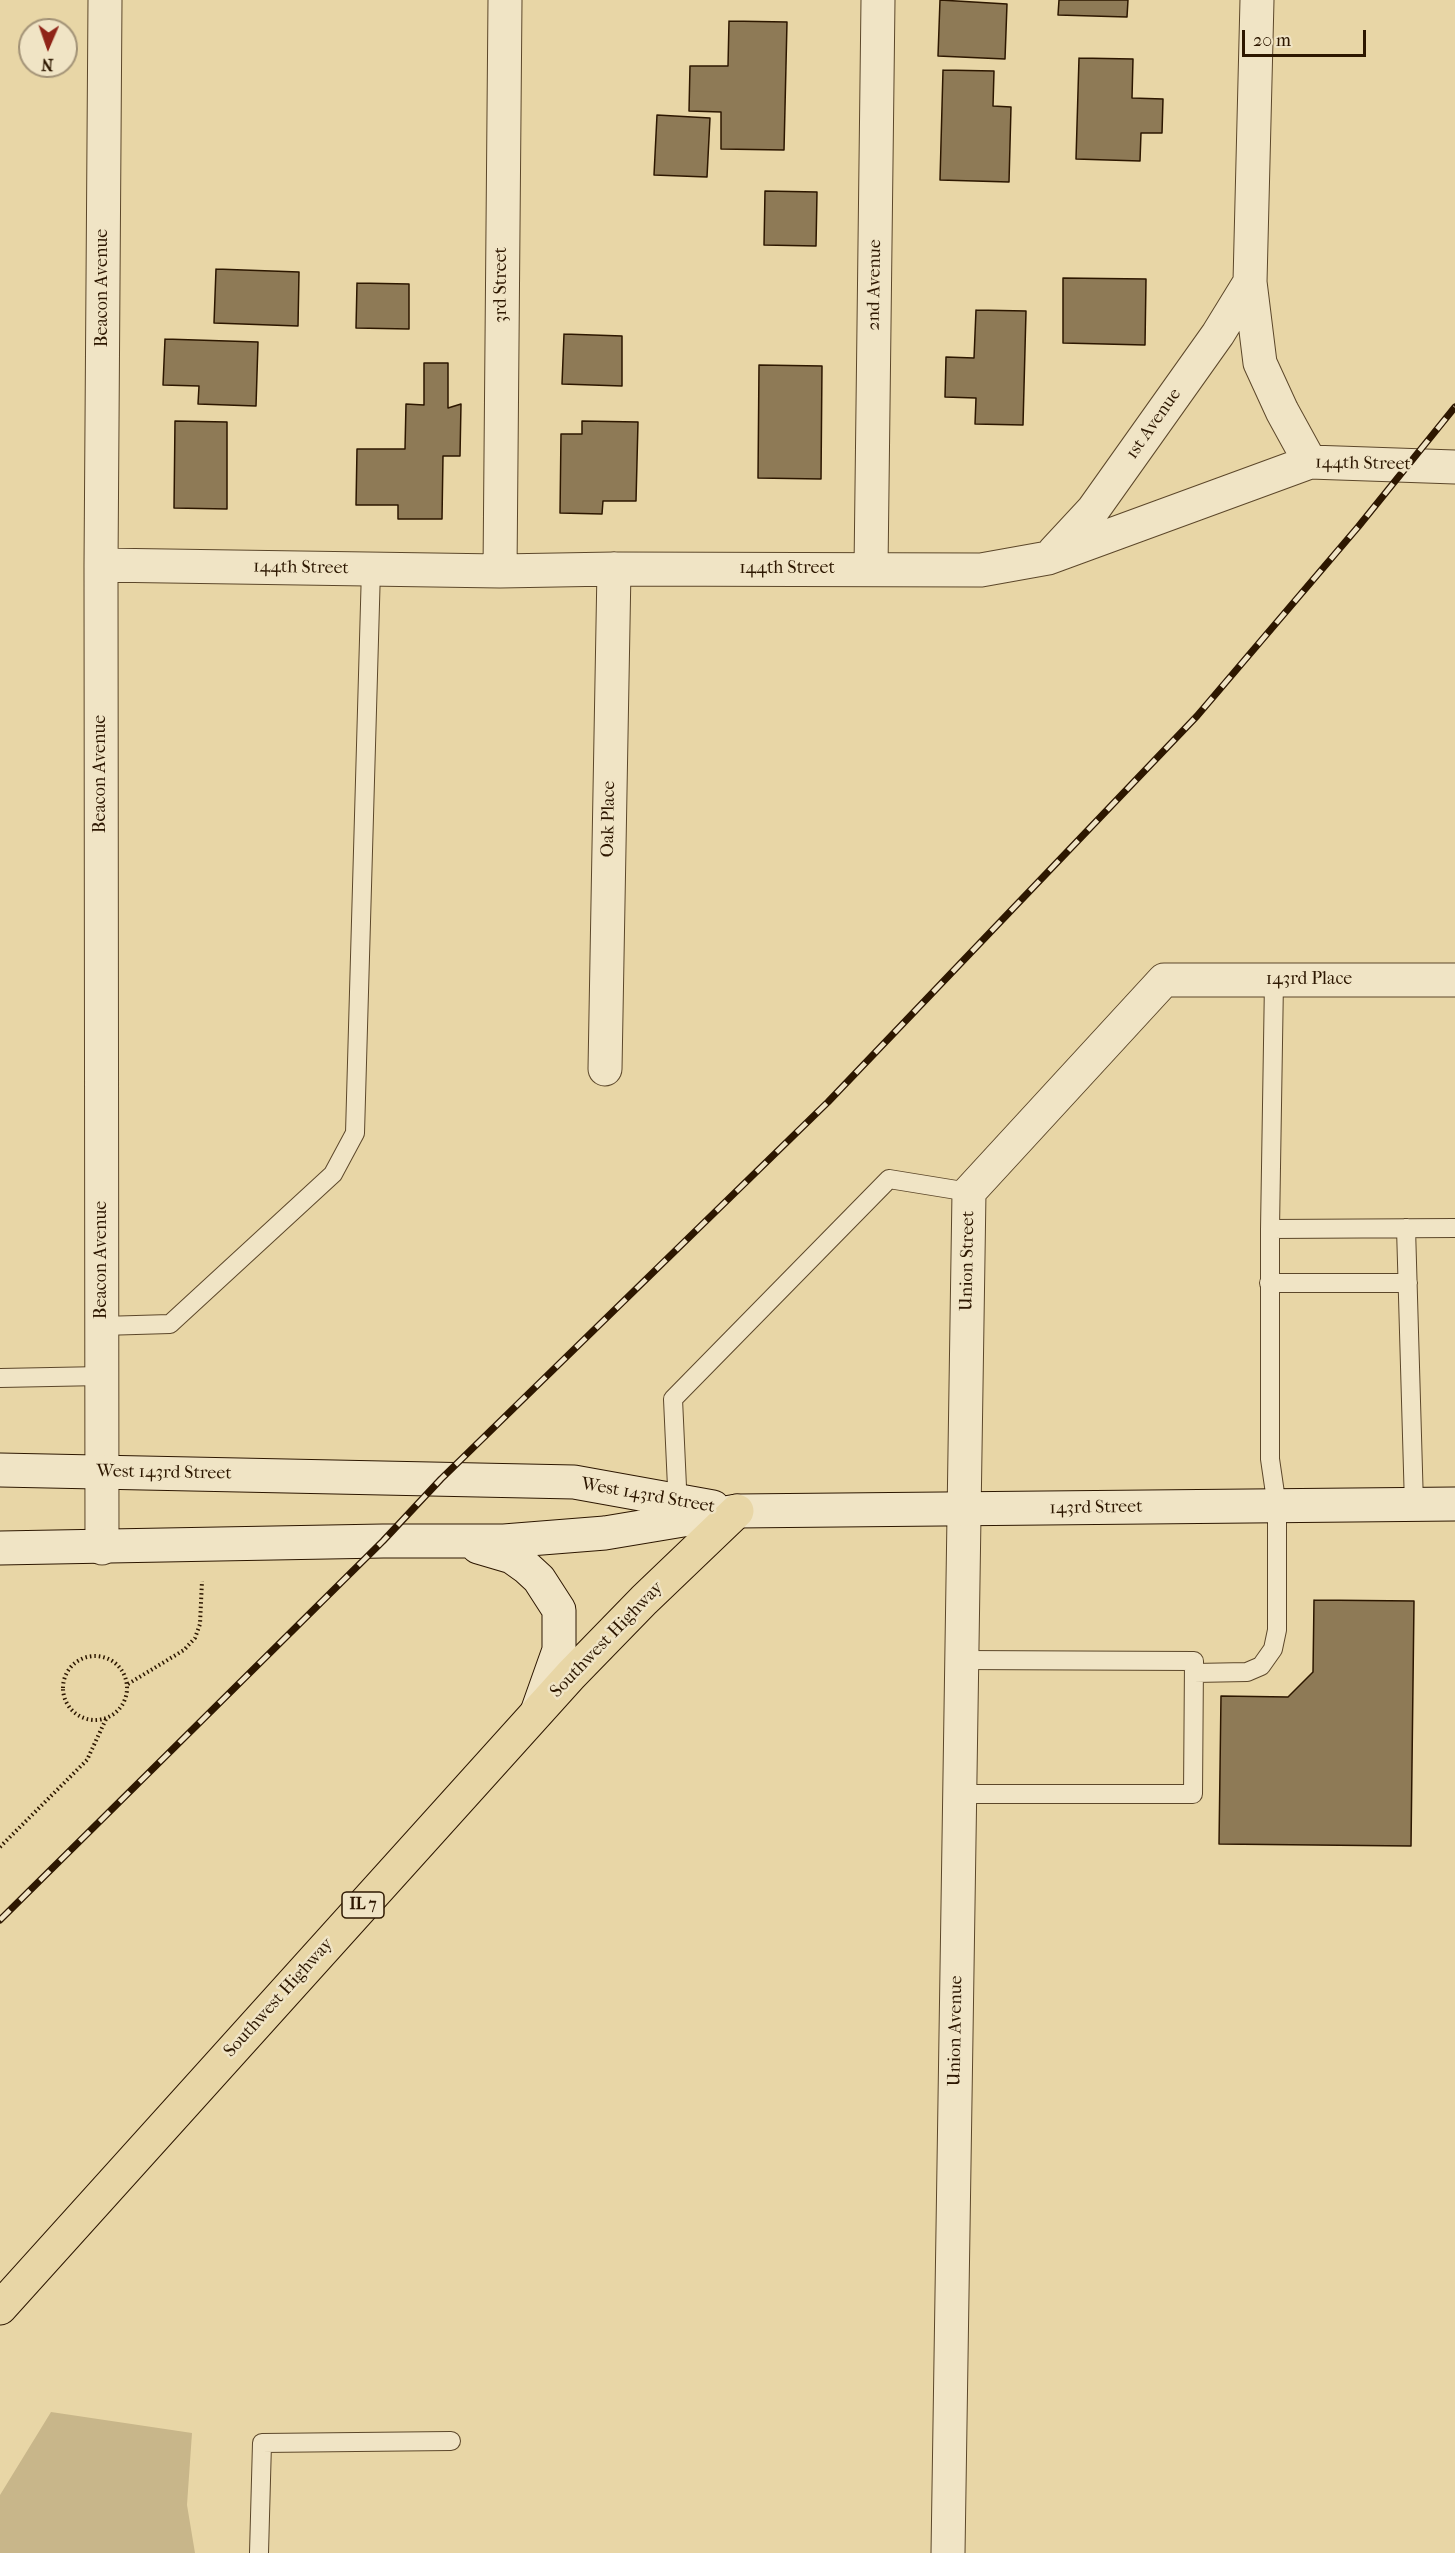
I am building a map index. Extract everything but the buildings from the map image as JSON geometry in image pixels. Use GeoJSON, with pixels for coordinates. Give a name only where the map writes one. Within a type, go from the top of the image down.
{"type":"FeatureCollection","features":[{"type":"Feature","properties":{"kind":"main road","name":"Southwest Highway"},"geometry":{"type":"LineString","coordinates":[[0,2308],[536,1713],[644,1600],[737,1511]]}},
{"type":"Feature","properties":{"kind":"street","name":"Beacon Avenue"},"geometry":{"type":"LineString","coordinates":[[102,1548],[100,565],[105,0]]}},
{"type":"Feature","properties":{"kind":"street","name":"3rd Street"},"geometry":{"type":"LineString","coordinates":[[500,571],[504,0]]}},
{"type":"Feature","properties":{"kind":"street","name":"2nd Avenue"},"geometry":{"type":"LineString","coordinates":[[871,569],[878,0]]}},
{"type":"Feature","properties":{"kind":"street"},"geometry":{"type":"LineString","coordinates":[[1257,0],[1250,282],[1260,363],[1282,411],[1310,462]]}},
{"type":"Feature","properties":{"kind":"street","name":"1st Avenue"},"geometry":{"type":"LineString","coordinates":[[1048,558],[1093,510],[1218,334],[1250,282]]}},
{"type":"Feature","properties":{"kind":"street","name":"144th Street"},"geometry":{"type":"LineString","coordinates":[[100,565],[500,571],[981,570],[1048,558],[1310,462],[1455,467]]}},
{"type":"Feature","properties":{"kind":"street","name":"Oak Place"},"geometry":{"type":"LineString","coordinates":[[605,1069],[614,569]]}},
{"type":"Feature","properties":{"kind":"street","name":"143rd Place"},"geometry":{"type":"LineString","coordinates":[[1164,980],[1455,980]]}},
{"type":"Feature","properties":{"kind":"street","name":"Union Street"},"geometry":{"type":"LineString","coordinates":[[965,1510],[969,1192],[1164,980]]}},
{"type":"Feature","properties":{"kind":"street","name":"West 143rd Street"},"geometry":{"type":"LineString","coordinates":[[0,1470],[574,1482],[678,1511],[737,1511]]}},
{"type":"Feature","properties":{"kind":"street","name":"143rd Street"},"geometry":{"type":"LineString","coordinates":[[737,1511],[1455,1504]]}},
{"type":"Feature","properties":{"kind":"street","name":"Union Avenue"},"geometry":{"type":"LineString","coordinates":[[948,2553],[965,1510]]}},
{"type":"Feature","properties":{"kind":"street","name":"West 143rd Street"},"geometry":{"type":"LineString","coordinates":[[0,1548],[504,1542],[605,1533],[678,1511]]}},
{"type":"Feature","properties":{"kind":"street"},"geometry":{"type":"LineString","coordinates":[[444,1541],[488,1549],[512,1557],[539,1579],[559,1610],[559,1650],[536,1713]]}},
{"type":"Feature","properties":{"kind":"lane"},"geometry":{"type":"LineString","coordinates":[[102,1326],[171,1324],[333,1174],[355,1133],[371,569]]}},
{"type":"Feature","properties":{"kind":"lane"},"geometry":{"type":"LineString","coordinates":[[1194,1672],[1246,1672],[1261,1666],[1273,1649],[1277,1630],[1277,1507],[1270,1459],[1269,1283],[1274,981]]}},
{"type":"Feature","properties":{"kind":"lane"},"geometry":{"type":"LineString","coordinates":[[678,1511],[673,1399],[889,1179],[969,1192]]}},
{"type":"Feature","properties":{"kind":"lane"},"geometry":{"type":"LineString","coordinates":[[1406,1228],[1414,1504]]}},
{"type":"Feature","properties":{"kind":"lane"},"geometry":{"type":"LineString","coordinates":[[1270,1229],[1455,1228]]}},
{"type":"Feature","properties":{"kind":"lane"},"geometry":{"type":"LineString","coordinates":[[1269,1283],[1408,1283]]}},
{"type":"Feature","properties":{"kind":"lane"},"geometry":{"type":"LineString","coordinates":[[0,1378],[102,1376]]}},
{"type":"Feature","properties":{"kind":"lane"},"geometry":{"type":"LineString","coordinates":[[960,1794],[1193,1794],[1194,1661],[962,1660]]}},
{"type":"Feature","properties":{"kind":"lane"},"geometry":{"type":"LineString","coordinates":[[259,2553],[262,2443],[451,2441]]}},
{"type":"Feature","properties":{"kind":"path"},"geometry":{"type":"LineString","coordinates":[[128,1684],[184,1650],[195,1638],[200,1624],[202,1602],[201,1545]]}},
{"type":"Feature","properties":{"kind":"path"},"geometry":{"type":"LineString","coordinates":[[0,1847],[87,1760],[107,1719],[123,1705],[128,1684],[125,1673],[118,1665],[109,1658],[99,1655],[78,1660],[64,1677],[62,1687],[69,1707],[86,1719],[107,1719]]}},
{"type":"Feature","properties":{"kind":"shaded area"},"geometry":{"type":"Polygon","coordinates":[[[51,2412],[192,2433],[187,2505],[195,2553],[0,2553],[0,2495],[51,2412]]]}},
{"type":"Feature","properties":{"kind":"railway"},"geometry":{"type":"LineString","coordinates":[[0,1920],[383,1541],[441,1479],[828,1102],[1197,716],[1358,527],[1455,407]]}}]}
